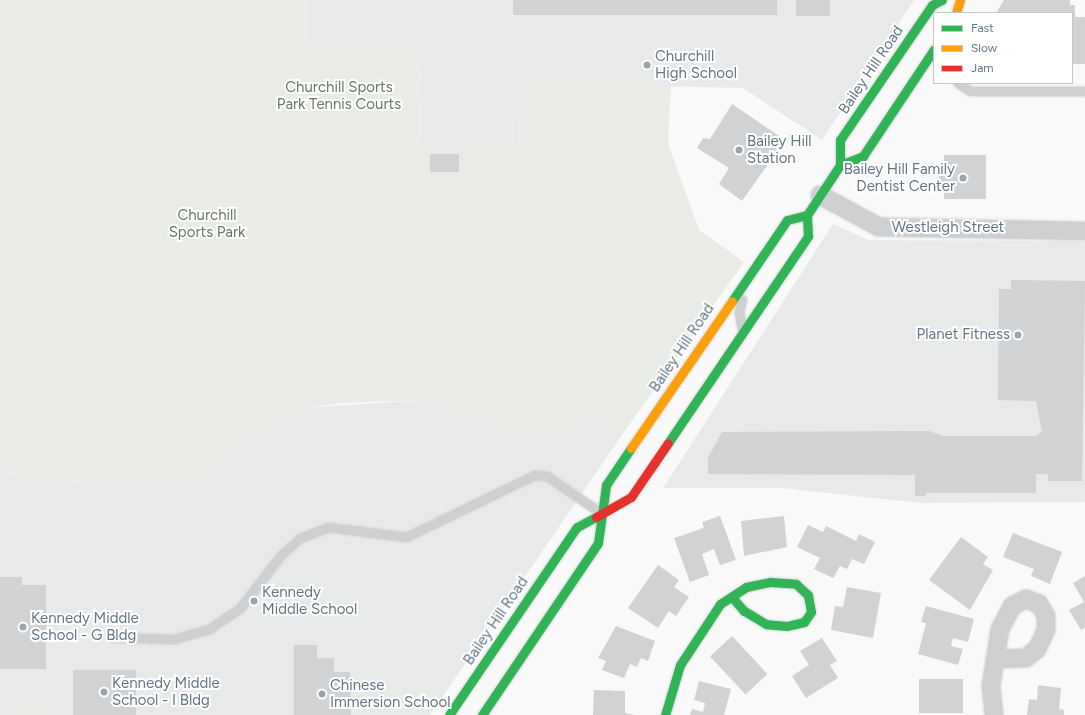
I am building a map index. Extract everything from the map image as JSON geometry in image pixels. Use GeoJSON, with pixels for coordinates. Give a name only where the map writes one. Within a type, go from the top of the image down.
{"type":"FeatureCollection","features":[{"type":"Feature","properties":{"kind":"main road","name":"Bailey Hill Road"},"geometry":{"type":"LineString","coordinates":[[840,164],[840,140],[932,5],[942,0]]}},
{"type":"Feature","properties":{"kind":"main road"},"geometry":{"type":"LineString","coordinates":[[956,12],[960,0]]}},
{"type":"Feature","properties":{"kind":"main road"},"geometry":{"type":"LineString","coordinates":[[807,215],[840,164],[863,156],[930,63],[933,52]]}},
{"type":"Feature","properties":{"kind":"main road","name":"Bailey Hill Road"},"geometry":{"type":"LineString","coordinates":[[449,715],[577,527],[602,514],[631,497],[708,367],[742,331],[808,236],[807,215],[787,220],[606,485],[602,514],[598,543],[482,715]]}},
{"type":"Feature","properties":{"kind":"main road"},"geometry":{"type":"LineString","coordinates":[[702,343],[708,367]]}},
{"type":"Feature","properties":{"kind":"main road"},"geometry":{"type":"LineString","coordinates":[[665,715],[680,665],[720,604],[746,587],[770,582],[796,584],[808,595],[811,612],[804,622],[787,626],[766,624],[744,611],[732,597]]}},
{"type":"Feature","properties":{"kind":"street","name":"Westleigh Street"},"geometry":{"type":"LineString","coordinates":[[820,195],[879,227],[1085,231]]}},
{"type":"Feature","properties":{"kind":"street"},"geometry":{"type":"LineString","coordinates":[[994,715],[991,686],[995,659]]}},
{"type":"Feature","properties":{"kind":"lane"},"geometry":{"type":"LineString","coordinates":[[960,84],[970,91],[1085,90]]}},
{"type":"Feature","properties":{"kind":"lane"},"geometry":{"type":"LineString","coordinates":[[742,331],[740,303],[762,269],[758,261]]}},
{"type":"Feature","properties":{"kind":"lane"},"geometry":{"type":"LineString","coordinates":[[112,637],[174,639],[209,629],[240,608],[281,555],[300,538],[328,527],[406,537],[503,493],[534,475],[547,476],[602,514]]}},
{"type":"Feature","properties":{"kind":"shaded area","name":"Churchill High School"},"geometry":{"type":"Polygon","coordinates":[[[308,0],[914,0],[822,140],[743,88],[520,83],[518,149],[421,147],[422,47],[308,44],[308,0]]]}},
{"type":"Feature","properties":{"kind":"shaded area"},"geometry":{"type":"Polygon","coordinates":[[[833,224],[868,240],[1085,241],[1085,502],[920,503],[782,488],[663,488],[833,224]]]}},
{"type":"Feature","properties":{"kind":"shaded area","name":"Kennedy Middle School"},"geometry":{"type":"Polygon","coordinates":[[[420,400],[461,412],[603,423],[624,432],[430,715],[0,715],[0,471],[128,487],[165,487],[193,480],[283,415],[305,408],[420,400]]]}},
{"type":"Feature","properties":{"kind":"green space","name":"Churchill Sports Park"},"geometry":{"type":"Polygon","coordinates":[[[0,0],[308,0],[308,44],[423,47],[421,147],[518,149],[519,83],[671,86],[668,143],[699,230],[744,262],[624,432],[603,423],[508,431],[420,400],[343,403],[305,408],[283,415],[193,480],[165,487],[128,487],[0,471],[0,0]]]}},
{"type":"Feature","properties":{"kind":"green space"},"geometry":{"type":"Polygon","coordinates":[[[57,696],[57,715],[12,715],[32,701],[57,696]]]}},
{"type":"Feature","properties":{"kind":"building"},"geometry":{"type":"Polygon","coordinates":[[[513,0],[777,0],[777,15],[513,15],[513,0]]]}},
{"type":"Feature","properties":{"kind":"building"},"geometry":{"type":"Polygon","coordinates":[[[796,0],[830,0],[830,16],[796,16],[796,0]]]}},
{"type":"Feature","properties":{"kind":"building"},"geometry":{"type":"Polygon","coordinates":[[[1004,0],[1070,0],[1070,5],[1075,5],[1075,17],[1085,17],[1085,64],[1073,64],[1073,12],[997,12],[1004,0]]]}},
{"type":"Feature","properties":{"kind":"building","name":"Bailey Hill Station"},"geometry":{"type":"Polygon","coordinates":[[[732,104],[785,140],[742,201],[719,184],[729,168],[697,148],[703,138],[710,139],[732,104]]]}},
{"type":"Feature","properties":{"kind":"building"},"geometry":{"type":"Polygon","coordinates":[[[430,154],[459,154],[459,172],[430,172],[430,154]]]}},
{"type":"Feature","properties":{"kind":"building","name":"Bailey Hill Family Dentist Center"},"geometry":{"type":"Polygon","coordinates":[[[944,155],[986,155],[986,199],[944,199],[944,184],[939,184],[939,172],[944,172],[944,155]]]}},
{"type":"Feature","properties":{"kind":"building"},"geometry":{"type":"Polygon","coordinates":[[[1011,280],[1085,281],[1082,481],[1048,481],[1048,474],[1036,474],[1036,493],[926,493],[926,496],[915,496],[915,475],[708,474],[708,458],[722,432],[929,431],[944,436],[1036,436],[1042,432],[1036,401],[998,400],[999,289],[1011,289],[1011,280]]]}},
{"type":"Feature","properties":{"kind":"building"},"geometry":{"type":"Polygon","coordinates":[[[720,516],[736,560],[720,565],[714,549],[702,554],[709,575],[690,582],[674,538],[704,528],[702,522],[720,516]]]}},
{"type":"Feature","properties":{"kind":"building"},"geometry":{"type":"Polygon","coordinates":[[[784,516],[787,547],[744,556],[741,521],[784,516]]]}},
{"type":"Feature","properties":{"kind":"building"},"geometry":{"type":"Polygon","coordinates":[[[808,525],[823,532],[826,526],[856,541],[859,534],[875,542],[864,564],[852,559],[847,569],[840,566],[833,578],[814,569],[820,558],[797,547],[808,525]]]}},
{"type":"Feature","properties":{"kind":"building"},"geometry":{"type":"Polygon","coordinates":[[[1013,533],[1062,552],[1050,584],[1031,576],[1034,569],[1003,557],[1013,533]]]}},
{"type":"Feature","properties":{"kind":"building"},"geometry":{"type":"Polygon","coordinates":[[[961,537],[988,557],[983,564],[993,570],[970,610],[929,580],[961,537]]]}},
{"type":"Feature","properties":{"kind":"building"},"geometry":{"type":"Polygon","coordinates":[[[658,565],[679,580],[674,587],[689,597],[676,616],[669,611],[658,628],[628,608],[658,565]]]}},
{"type":"Feature","properties":{"kind":"building"},"geometry":{"type":"Polygon","coordinates":[[[1085,576],[1085,627],[1081,630],[1069,610],[1084,602],[1073,583],[1085,576]]]}},
{"type":"Feature","properties":{"kind":"building","name":"Kennedy Middle School - G Bldg"},"geometry":{"type":"Polygon","coordinates":[[[0,577],[22,577],[22,585],[46,585],[46,669],[0,669],[0,577]]]}},
{"type":"Feature","properties":{"kind":"building"},"geometry":{"type":"Polygon","coordinates":[[[847,587],[881,593],[873,638],[831,630],[835,606],[843,607],[847,587]]]}},
{"type":"Feature","properties":{"kind":"building"},"geometry":{"type":"Polygon","coordinates":[[[926,606],[974,619],[968,642],[953,638],[951,646],[963,649],[958,665],[918,654],[926,623],[921,622],[926,606]]]}},
{"type":"Feature","properties":{"kind":"building"},"geometry":{"type":"Polygon","coordinates":[[[616,626],[655,641],[648,661],[641,658],[637,667],[630,664],[624,678],[602,670],[606,661],[598,658],[616,626]]]}},
{"type":"Feature","properties":{"kind":"building"},"geometry":{"type":"Polygon","coordinates":[[[732,636],[767,674],[746,694],[710,656],[732,636]]]}},
{"type":"Feature","properties":{"kind":"building"},"geometry":{"type":"Polygon","coordinates":[[[822,638],[837,661],[830,665],[838,678],[806,698],[792,676],[809,665],[800,651],[822,638]]]}},
{"type":"Feature","properties":{"kind":"building","name":"Chinese Immersion School"},"geometry":{"type":"Polygon","coordinates":[[[294,645],[317,645],[317,658],[334,658],[334,672],[350,672],[351,715],[294,715],[294,645]]]}},
{"type":"Feature","properties":{"kind":"building","name":"Kennedy Middle School - I Bldg"},"geometry":{"type":"Polygon","coordinates":[[[73,670],[136,670],[136,715],[73,715],[73,670]]]}},
{"type":"Feature","properties":{"kind":"building"},"geometry":{"type":"Polygon","coordinates":[[[919,679],[963,679],[963,713],[919,713],[919,679]]]}},
{"type":"Feature","properties":{"kind":"building"},"geometry":{"type":"Polygon","coordinates":[[[699,681],[731,689],[724,715],[690,715],[692,709],[703,712],[705,703],[694,700],[699,681]]]}},
{"type":"Feature","properties":{"kind":"building"},"geometry":{"type":"Polygon","coordinates":[[[1038,685],[1061,688],[1059,709],[1064,710],[1064,715],[1027,715],[1029,699],[1037,700],[1038,685]]]}},
{"type":"Feature","properties":{"kind":"building"},"geometry":{"type":"Polygon","coordinates":[[[594,690],[625,691],[625,713],[635,715],[593,715],[594,690]]]}},
{"type":"Feature","properties":{"kind":"traffic: fast"},"geometry":{"type":"LineString","coordinates":[[668,443],[808,236],[807,215],[840,165],[840,140],[932,5],[942,0]]}},
{"type":"Feature","properties":{"kind":"traffic: fast"},"geometry":{"type":"LineString","coordinates":[[840,165],[863,156],[933,51]]}},
{"type":"Feature","properties":{"kind":"traffic: fast"},"geometry":{"type":"LineString","coordinates":[[732,301],[787,220],[807,215]]}},
{"type":"Feature","properties":{"kind":"traffic: fast"},"geometry":{"type":"LineString","coordinates":[[482,715],[598,543],[606,485],[631,448]]}},
{"type":"Feature","properties":{"kind":"traffic: fast"},"geometry":{"type":"LineString","coordinates":[[449,715],[577,527],[596,517]]}},
{"type":"Feature","properties":{"kind":"traffic: fast"},"geometry":{"type":"LineString","coordinates":[[665,715],[680,665],[720,604],[746,587],[770,582],[796,584],[808,595],[811,612],[804,622],[787,626],[766,624],[744,611],[732,597]]}},
{"type":"Feature","properties":{"kind":"traffic: slow"},"geometry":{"type":"LineString","coordinates":[[956,12],[960,0]]}},
{"type":"Feature","properties":{"kind":"traffic: slow"},"geometry":{"type":"LineString","coordinates":[[631,448],[732,301]]}},
{"type":"Feature","properties":{"kind":"traffic: jam"},"geometry":{"type":"LineString","coordinates":[[596,517],[631,497],[668,443]]}},
{"type":"Feature","properties":{"kind":"place","name":"Churchill High School"},"geometry":{"type":"Point","coordinates":[647,65]}},
{"type":"Feature","properties":{"kind":"place","name":"Bailey Hill Station"},"geometry":{"type":"Point","coordinates":[739,150]}},
{"type":"Feature","properties":{"kind":"place","name":"Bailey Hill Family Dentist Center"},"geometry":{"type":"Point","coordinates":[963,178]}},
{"type":"Feature","properties":{"kind":"place","name":"Planet Fitness"},"geometry":{"type":"Point","coordinates":[1018,335]}},
{"type":"Feature","properties":{"kind":"place","name":"Kennedy Middle School"},"geometry":{"type":"Point","coordinates":[254,601]}},
{"type":"Feature","properties":{"kind":"place","name":"Kennedy Middle School - G Bldg"},"geometry":{"type":"Point","coordinates":[23,627]}},
{"type":"Feature","properties":{"kind":"place","name":"Kennedy Middle School - I Bldg"},"geometry":{"type":"Point","coordinates":[104,692]}},
{"type":"Feature","properties":{"kind":"place","name":"Chinese Immersion School"},"geometry":{"type":"Point","coordinates":[322,694]}},
{"type":"Feature","properties":{"kind":"park label","name":"Churchill Sports Park Tennis Courts"},"geometry":{"type":"Point","coordinates":[339,96]}}]}
